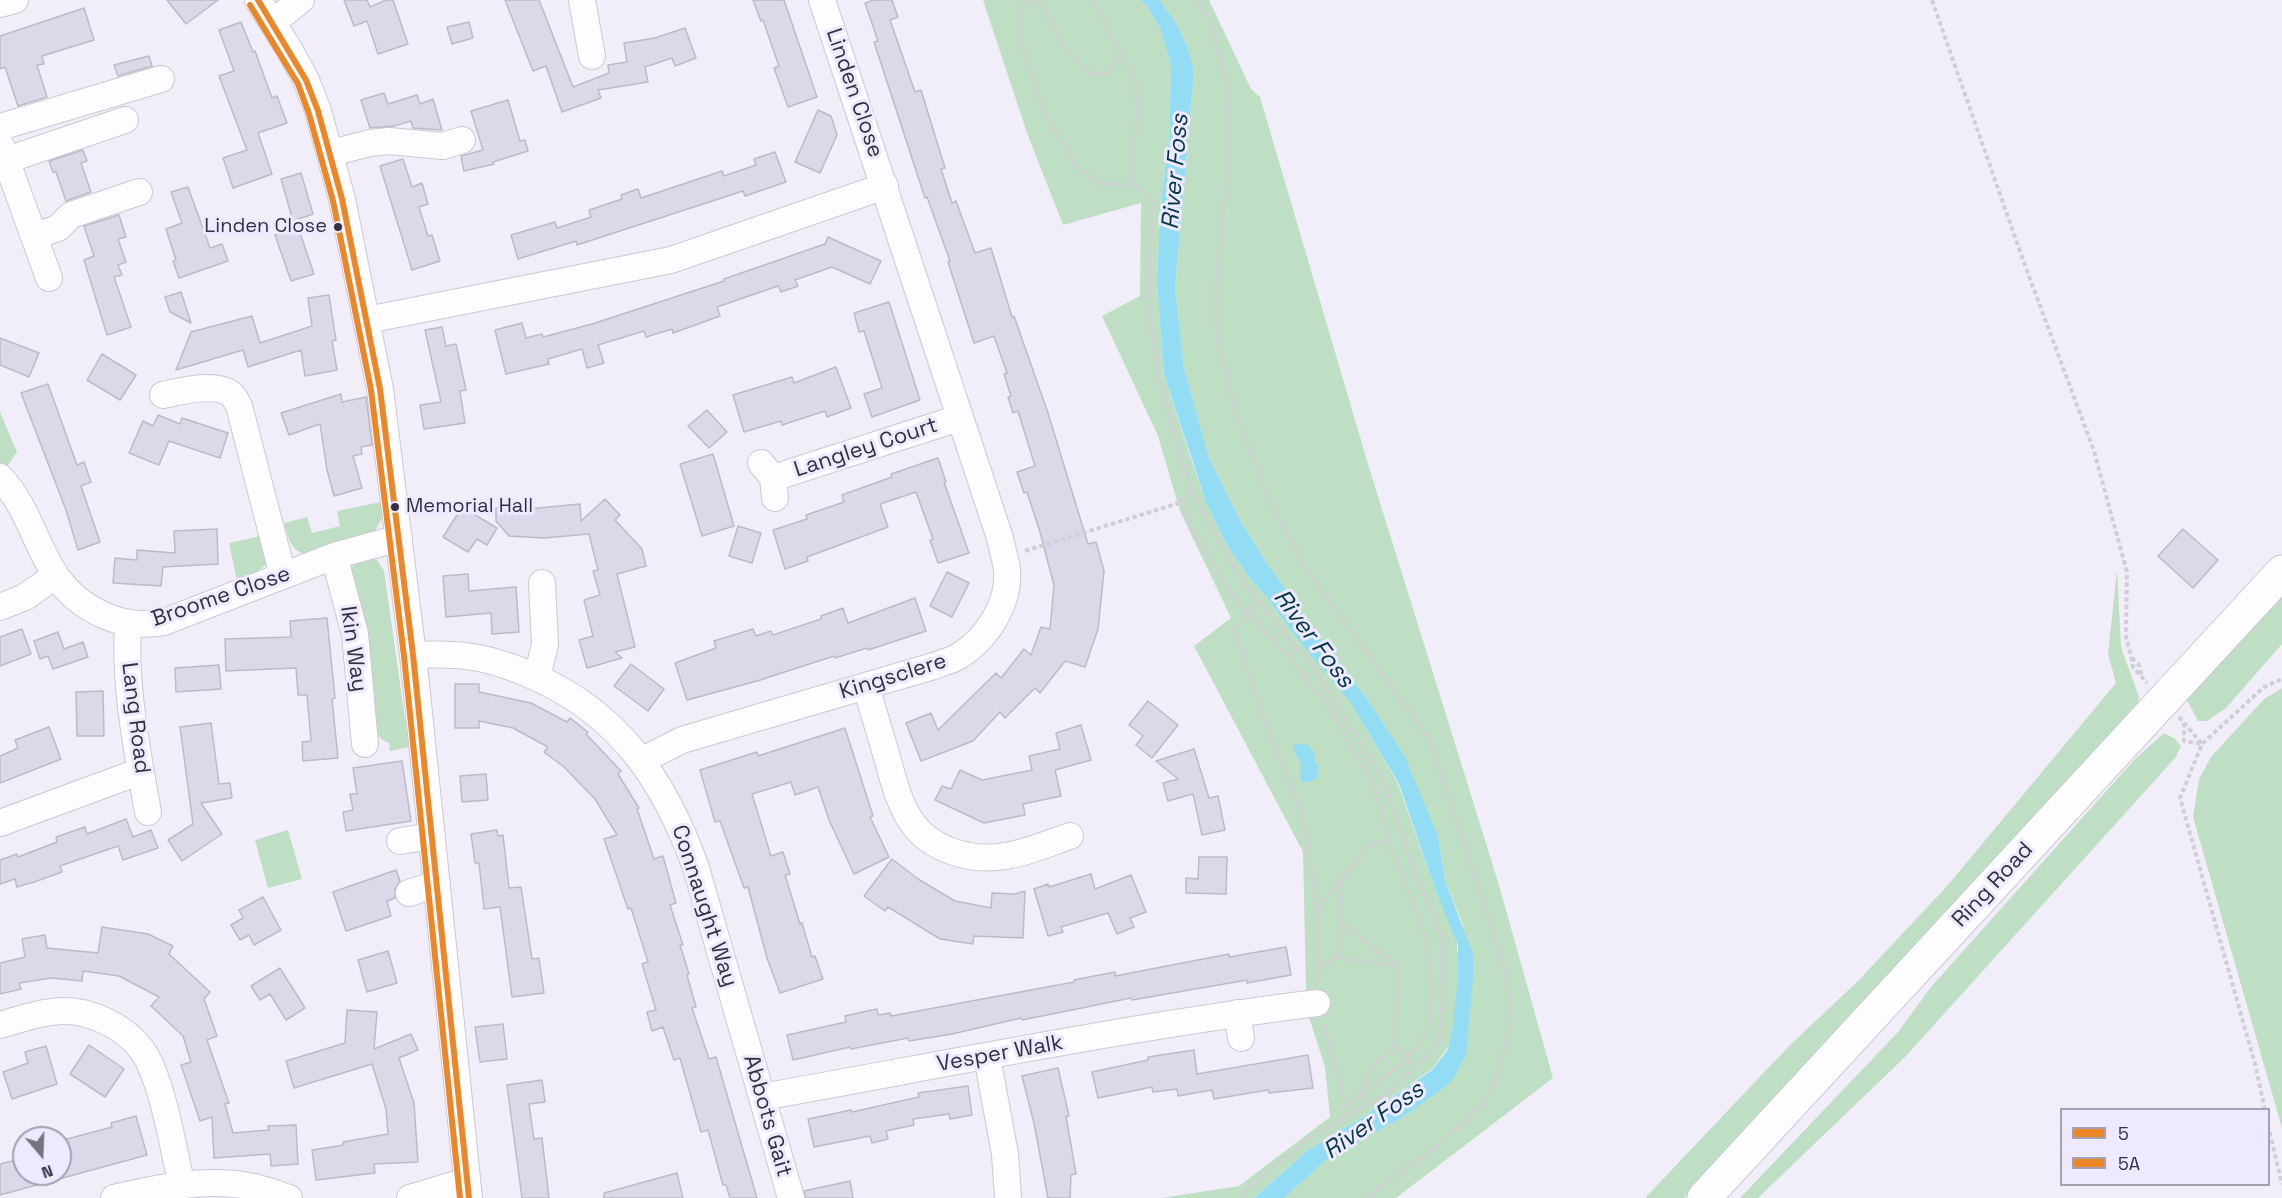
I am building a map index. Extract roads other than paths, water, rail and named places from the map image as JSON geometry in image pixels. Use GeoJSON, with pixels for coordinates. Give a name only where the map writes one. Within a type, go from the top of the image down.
{"type":"FeatureCollection","features":[{"type":"Feature","properties":{"kind":"highway","name":"Ring Road"},"geometry":{"type":"LineString","coordinates":[[1704,1198],[2282,572]]}},
{"type":"Feature","properties":{"kind":"street"},"geometry":{"type":"LineString","coordinates":[[0,4],[15,0]]}},
{"type":"Feature","properties":{"kind":"street"},"geometry":{"type":"LineString","coordinates":[[258,0],[306,80],[331,153],[380,389],[399,538],[468,1190],[410,1198]]}},
{"type":"Feature","properties":{"kind":"street"},"geometry":{"type":"LineString","coordinates":[[273,22],[301,0]]}},
{"type":"Feature","properties":{"kind":"street"},"geometry":{"type":"LineString","coordinates":[[582,0],[592,56]]}},
{"type":"Feature","properties":{"kind":"street","name":"Linden Close"},"geometry":{"type":"LineString","coordinates":[[822,0],[913,274]]}},
{"type":"Feature","properties":{"kind":"street"},"geometry":{"type":"LineString","coordinates":[[0,127],[161,79]]}},
{"type":"Feature","properties":{"kind":"street"},"geometry":{"type":"LineString","coordinates":[[49,278],[3,151],[125,120]]}},
{"type":"Feature","properties":{"kind":"street"},"geometry":{"type":"LineString","coordinates":[[331,153],[370,143],[389,141],[442,146],[462,140]]}},
{"type":"Feature","properties":{"kind":"street","name":"Linden Close"},"geometry":{"type":"LineString","coordinates":[[367,320],[663,262],[885,186]]}},
{"type":"Feature","properties":{"kind":"street"},"geometry":{"type":"LineString","coordinates":[[35,236],[58,228],[71,214],[139,192]]}},
{"type":"Feature","properties":{"kind":"street","name":"Kingsclere"},"geometry":{"type":"LineString","coordinates":[[641,760],[682,740],[948,661],[975,644],[989,628],[1002,601],[1007,572],[1000,538],[913,274]]}},
{"type":"Feature","properties":{"kind":"street"},"geometry":{"type":"LineString","coordinates":[[163,395],[198,388],[222,390],[232,394],[239,406],[283,576]]}},
{"type":"Feature","properties":{"kind":"street","name":"Langley Court"},"geometry":{"type":"LineString","coordinates":[[770,480],[959,418]]}},
{"type":"Feature","properties":{"kind":"street","name":"Broome Close"},"geometry":{"type":"LineString","coordinates":[[0,477],[10,488],[25,514],[55,576],[70,595],[86,607],[128,624],[146,625],[164,622],[334,556],[399,538]]}},
{"type":"Feature","properties":{"kind":"street","name":"Ikin Way"},"geometry":{"type":"LineString","coordinates":[[334,556],[355,634],[364,744]]}},
{"type":"Feature","properties":{"kind":"street"},"geometry":{"type":"LineString","coordinates":[[0,607],[25,597],[55,576]]}},
{"type":"Feature","properties":{"kind":"street"},"geometry":{"type":"LineString","coordinates":[[537,678],[545,644],[541,578]]}},
{"type":"Feature","properties":{"kind":"street","name":"Lang Road"},"geometry":{"type":"LineString","coordinates":[[128,624],[126,651],[148,812]]}},
{"type":"Feature","properties":{"kind":"street","name":"Connaught Way"},"geometry":{"type":"LineString","coordinates":[[413,655],[455,655],[483,659],[512,667],[567,693],[595,711],[622,736],[641,760],[687,842],[743,1034]]}},
{"type":"Feature","properties":{"kind":"street"},"geometry":{"type":"LineString","coordinates":[[866,686],[900,801],[911,822],[925,837],[961,854],[980,857],[1004,856],[1070,836]]}},
{"type":"Feature","properties":{"kind":"street"},"geometry":{"type":"LineString","coordinates":[[0,823],[141,771]]}},
{"type":"Feature","properties":{"kind":"street"},"geometry":{"type":"LineString","coordinates":[[400,841],[432,836]]}},
{"type":"Feature","properties":{"kind":"street"},"geometry":{"type":"LineString","coordinates":[[409,893],[437,884]]}},
{"type":"Feature","properties":{"kind":"street","name":"Vesper Walk"},"geometry":{"type":"LineString","coordinates":[[762,1096],[1237,1013],[1317,1003]]}},
{"type":"Feature","properties":{"kind":"street"},"geometry":{"type":"LineString","coordinates":[[0,1025],[39,1014],[63,1011],[86,1014],[108,1022],[126,1035],[141,1049],[151,1067],[182,1186]]}},
{"type":"Feature","properties":{"kind":"street"},"geometry":{"type":"LineString","coordinates":[[1237,1013],[1241,1038]]}},
{"type":"Feature","properties":{"kind":"street","name":"Abbots Gait"},"geometry":{"type":"LineString","coordinates":[[743,1034],[791,1198]]}},
{"type":"Feature","properties":{"kind":"street"},"geometry":{"type":"LineString","coordinates":[[987,1057],[1005,1155],[1008,1198]]}},
{"type":"Feature","properties":{"kind":"street"},"geometry":{"type":"LineString","coordinates":[[114,1198],[182,1186],[225,1183],[251,1186],[290,1198]]}},
{"type":"Feature","properties":{"kind":"water","name":"River Foss"},"geometry":{"type":"Polygon","coordinates":[[[1140,0],[1159,0],[1165,8],[1177,25],[1194,72],[1175,287],[1184,368],[1209,458],[1242,524],[1266,562],[1328,649],[1365,696],[1404,755],[1438,836],[1445,881],[1473,954],[1466,1055],[1453,1079],[1444,1088],[1401,1118],[1325,1161],[1284,1198],[1254,1198],[1307,1151],[1366,1115],[1432,1070],[1447,1051],[1452,1033],[1458,979],[1458,946],[1433,883],[1399,784],[1351,703],[1295,636],[1226,544],[1206,502],[1164,374],[1157,284],[1160,214],[1169,137],[1171,66],[1160,28],[1147,6],[1140,0]]]}},
{"type":"Feature","properties":{"kind":"water"},"geometry":{"type":"Polygon","coordinates":[[[1296,744],[1308,745],[1315,754],[1314,760],[1319,766],[1317,779],[1304,783],[1300,778],[1301,765],[1293,747],[1296,744]]]}},
{"type":"Feature","properties":{"kind":"place","name":"Linden Close"},"geometry":{"type":"Point","coordinates":[338,227]}},
{"type":"Feature","properties":{"kind":"place","name":"Memorial Hall"},"geometry":{"type":"Point","coordinates":[395,507]}}]}
